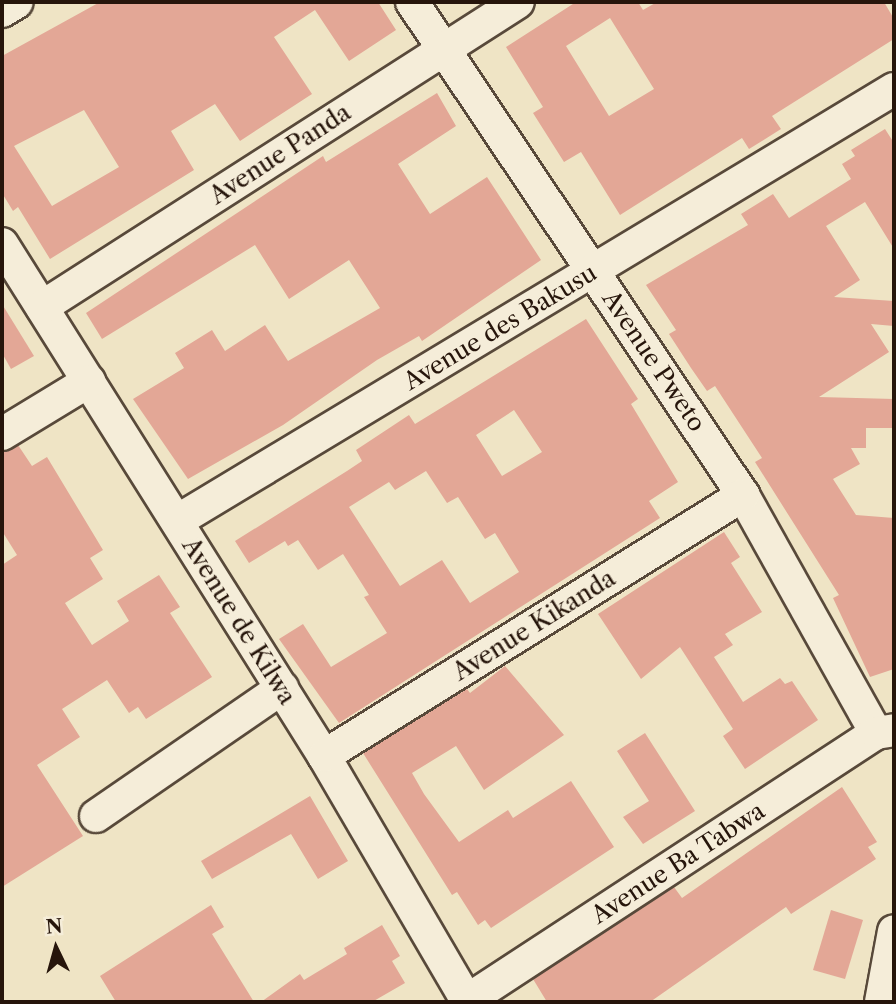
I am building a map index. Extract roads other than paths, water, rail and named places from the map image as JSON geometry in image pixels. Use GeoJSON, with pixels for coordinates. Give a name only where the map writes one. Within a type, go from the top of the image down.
{"type":"FeatureCollection","features":[{"type":"Feature","properties":{"kind":"street"},"geometry":{"type":"LineString","coordinates":[[2,11],[17,2]]}},
{"type":"Feature","properties":{"kind":"street","name":"Avenue Pweto"},"geometry":{"type":"LineString","coordinates":[[412,2],[442,51],[594,270],[743,495],[885,732]]}},
{"type":"Feature","properties":{"kind":"street","name":"Avenue Panda"},"geometry":{"type":"LineString","coordinates":[[42,307],[518,2]]}},
{"type":"Feature","properties":{"kind":"street","name":"Avenue des Bakusu"},"geometry":{"type":"LineString","coordinates":[[177,521],[894,89]]}},
{"type":"Feature","properties":{"kind":"street","name":"Avenue de Kilwa"},"geometry":{"type":"LineString","coordinates":[[2,244],[324,756],[466,1002]]}},
{"type":"Feature","properties":{"kind":"street"},"geometry":{"type":"LineString","coordinates":[[2,434],[89,382]]}},
{"type":"Feature","properties":{"kind":"street","name":"Avenue Kikanda"},"geometry":{"type":"LineString","coordinates":[[324,756],[743,495]]}},
{"type":"Feature","properties":{"kind":"street"},"geometry":{"type":"LineString","coordinates":[[96,816],[282,688]]}},
{"type":"Feature","properties":{"kind":"street","name":"Avenue Ba Tabwa"},"geometry":{"type":"LineString","coordinates":[[466,1002],[885,732]]}},
{"type":"Feature","properties":{"kind":"street"},"geometry":{"type":"LineString","coordinates":[[881,1002],[894,931]]}}]}
